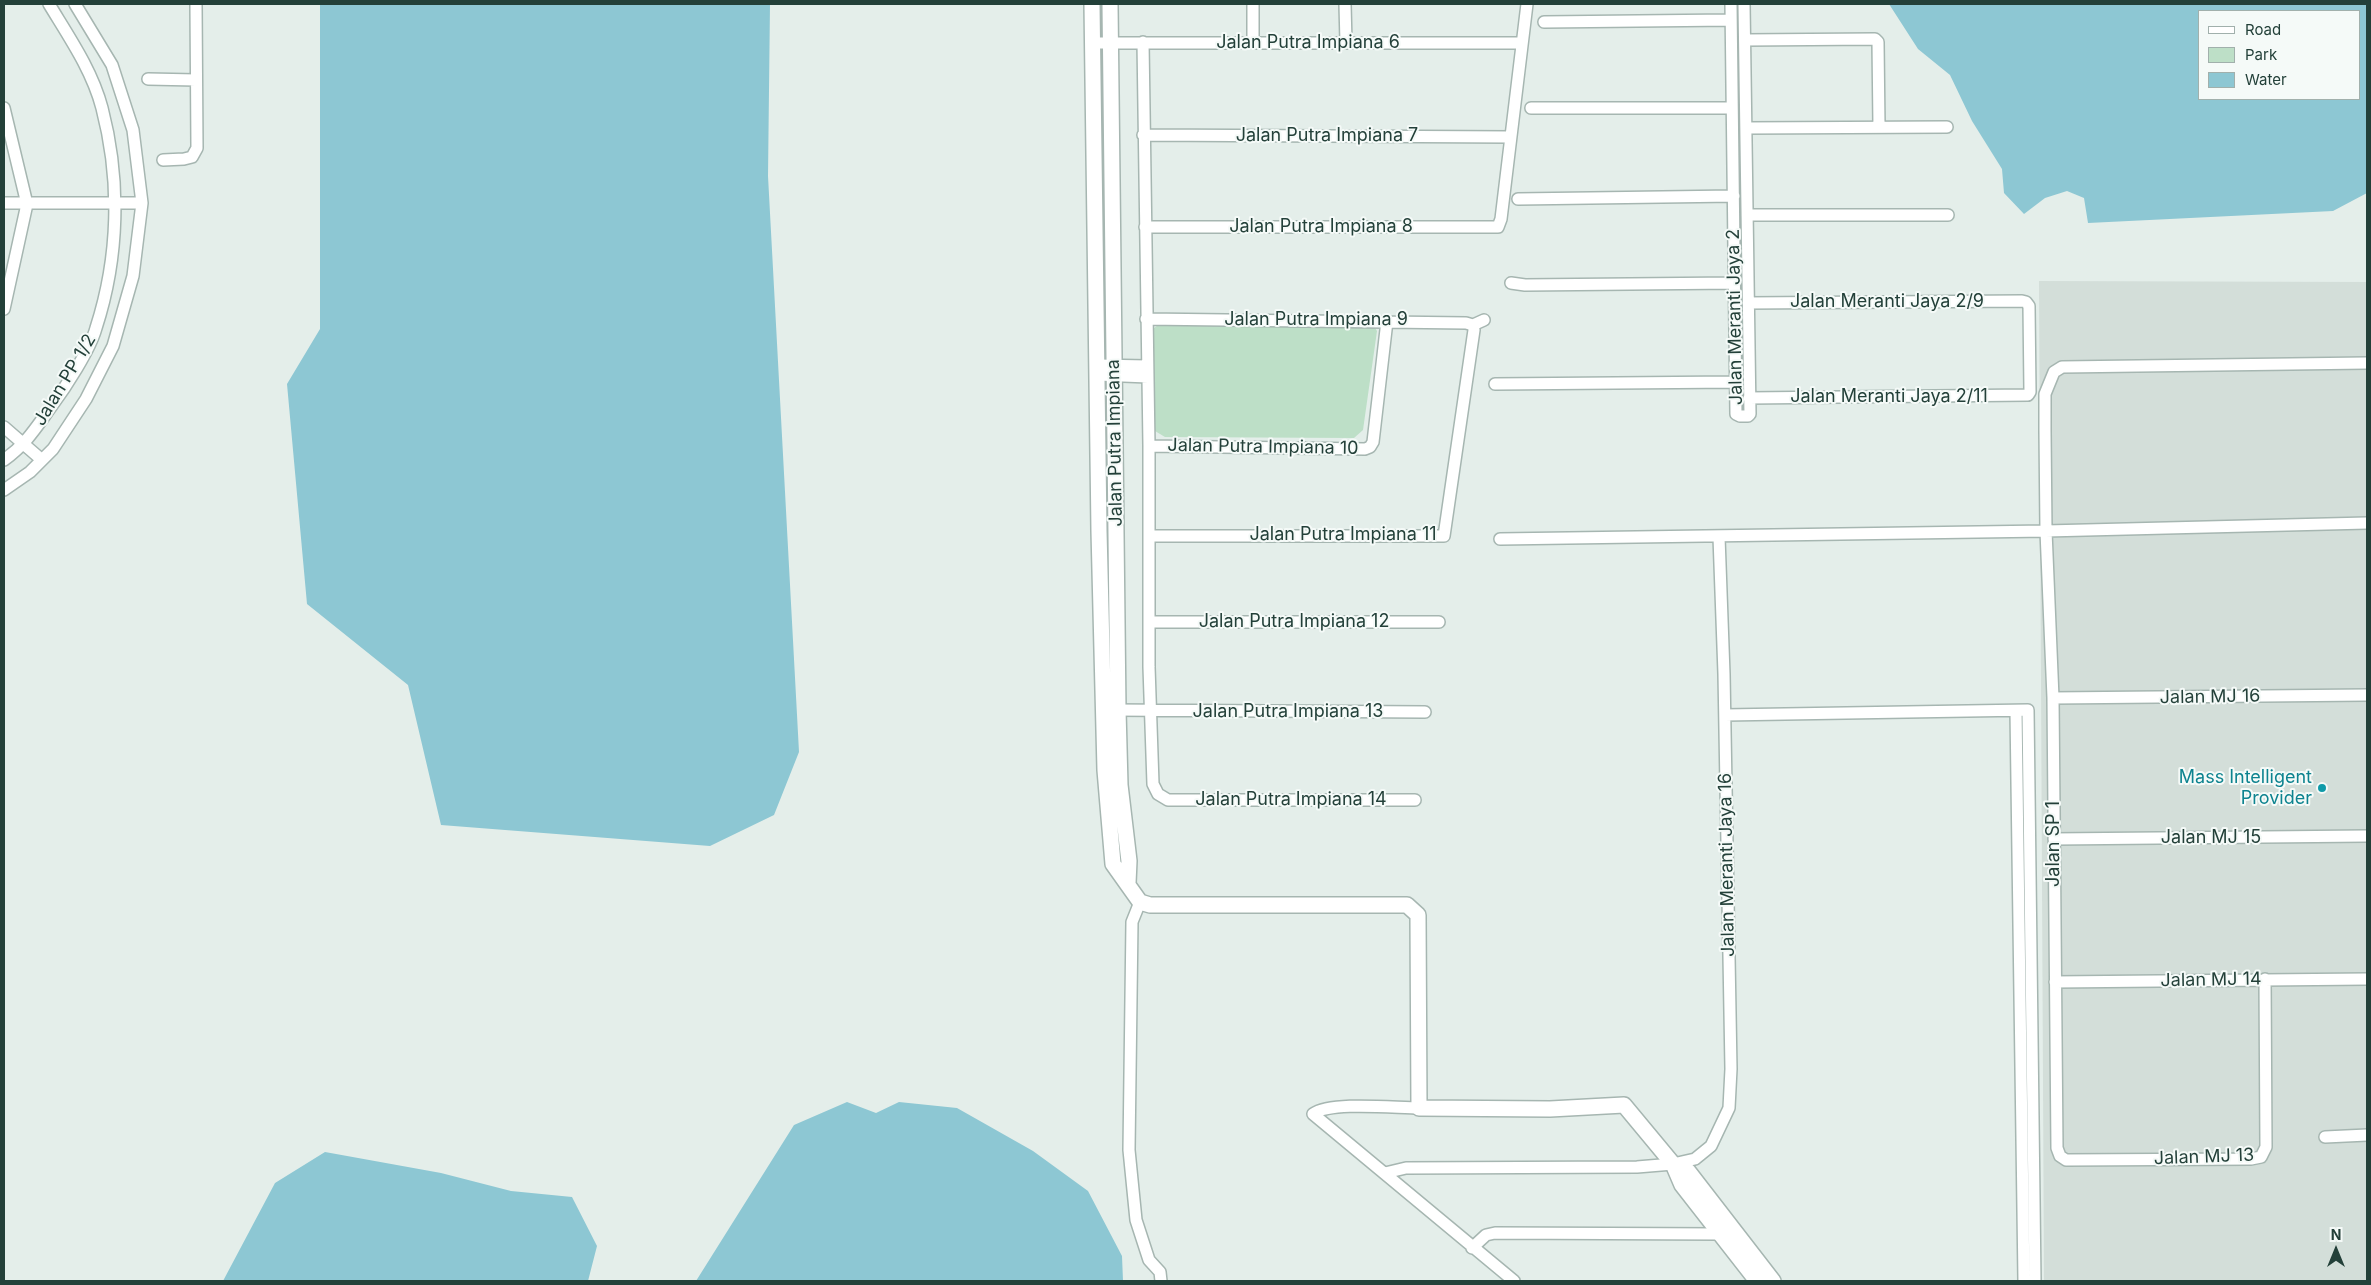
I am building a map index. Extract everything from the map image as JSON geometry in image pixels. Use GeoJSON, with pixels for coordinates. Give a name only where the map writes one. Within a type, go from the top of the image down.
{"type":"FeatureCollection","features":[{"type":"Feature","properties":{"kind":"street","name":"Jalan PP 1/2"},"geometry":{"type":"LineString","coordinates":[[4,460],[24,446],[63,391],[96,330],[111,267],[116,203],[102,107],[83,61],[49,4]]}},
{"type":"Feature","properties":{"kind":"street"},"geometry":{"type":"LineString","coordinates":[[4,490],[30,472],[53,449],[86,399],[113,346],[133,276],[142,203],[133,130],[112,65],[75,4]]}},
{"type":"Feature","properties":{"kind":"street"},"geometry":{"type":"LineString","coordinates":[[163,160],[184,160],[192,157],[197,148],[196,4]]}},
{"type":"Feature","properties":{"kind":"street","name":"Jalan Putra Impiana"},"geometry":{"type":"LineString","coordinates":[[1092,4],[1099,531],[1111,710],[1129,861],[1128,883]]}},
{"type":"Feature","properties":{"kind":"street","name":"Jalan Putra Impiana"},"geometry":{"type":"LineString","coordinates":[[1110,4],[1114,371],[1111,710],[1105,770],[1113,864],[1128,883]]}},
{"type":"Feature","properties":{"kind":"street"},"geometry":{"type":"LineString","coordinates":[[1253,4],[1253,42]]}},
{"type":"Feature","properties":{"kind":"street"},"geometry":{"type":"LineString","coordinates":[[1345,4],[1346,43]]}},
{"type":"Feature","properties":{"kind":"street"},"geometry":{"type":"LineString","coordinates":[[1511,137],[1527,4]]}},
{"type":"Feature","properties":{"kind":"street","name":"Jalan Meranti Jaya 2"},"geometry":{"type":"LineString","coordinates":[[1731,4],[1736,414],[1748,416],[1750,414],[1750,398],[1744,4]]}},
{"type":"Feature","properties":{"kind":"street"},"geometry":{"type":"LineString","coordinates":[[1544,22],[1731,20]]}},
{"type":"Feature","properties":{"kind":"street"},"geometry":{"type":"LineString","coordinates":[[1744,40],[1875,39],[1878,42],[1879,127]]}},
{"type":"Feature","properties":{"kind":"street"},"geometry":{"type":"LineString","coordinates":[[1143,42],[1149,446],[1149,622],[1152,711]]}},
{"type":"Feature","properties":{"kind":"street","name":"Jalan Putra Impiana 6"},"geometry":{"type":"LineString","coordinates":[[1093,43],[1522,43]]}},
{"type":"Feature","properties":{"kind":"street"},"geometry":{"type":"LineString","coordinates":[[148,79],[196,80]]}},
{"type":"Feature","properties":{"kind":"street"},"geometry":{"type":"LineString","coordinates":[[4,108],[27,204],[4,309]]}},
{"type":"Feature","properties":{"kind":"street"},"geometry":{"type":"LineString","coordinates":[[1531,108],[1732,108]]}},
{"type":"Feature","properties":{"kind":"street"},"geometry":{"type":"LineString","coordinates":[[1746,128],[1947,127]]}},
{"type":"Feature","properties":{"kind":"street","name":"Jalan Putra Impiana 7"},"geometry":{"type":"LineString","coordinates":[[1143,135],[1511,137]]}},
{"type":"Feature","properties":{"kind":"street","name":"Jalan Putra Impiana 8"},"geometry":{"type":"LineString","coordinates":[[1145,227],[1498,227],[1501,219],[1511,137]]}},
{"type":"Feature","properties":{"kind":"street"},"geometry":{"type":"LineString","coordinates":[[1733,152],[1746,151]]}},
{"type":"Feature","properties":{"kind":"street"},"geometry":{"type":"LineString","coordinates":[[1518,199],[1734,196]]}},
{"type":"Feature","properties":{"kind":"street"},"geometry":{"type":"LineString","coordinates":[[4,203],[142,203]]}},
{"type":"Feature","properties":{"kind":"street"},"geometry":{"type":"LineString","coordinates":[[1747,216],[1948,215]]}},
{"type":"Feature","properties":{"kind":"street"},"geometry":{"type":"LineString","coordinates":[[1511,283],[1525,285],[1735,283]]}},
{"type":"Feature","properties":{"kind":"street","name":"Jalan Meranti Jaya 2/9"},"geometry":{"type":"LineString","coordinates":[[1748,303],[2026,302],[2029,306],[2030,392],[2028,395]]}},
{"type":"Feature","properties":{"kind":"street","name":"Jalan Putra Impiana 9"},"geometry":{"type":"LineString","coordinates":[[1146,319],[1387,320],[1466,323],[1473,326]]}},
{"type":"Feature","properties":{"kind":"street","name":"Jalan Putra Impiana 10"},"geometry":{"type":"LineString","coordinates":[[1149,446],[1365,449],[1370,447],[1373,442],[1387,320]]}},
{"type":"Feature","properties":{"kind":"street"},"geometry":{"type":"LineString","coordinates":[[1473,326],[1484,320]]}},
{"type":"Feature","properties":{"kind":"street","name":"Jalan Putra Impiana 11"},"geometry":{"type":"LineString","coordinates":[[1148,536],[1444,536],[1472,350],[1473,326]]}},
{"type":"Feature","properties":{"kind":"street","name":"Jalan SP 1"},"geometry":{"type":"LineString","coordinates":[[2060,1156],[2057,1148],[2052,698],[2046,531],[2045,394],[2054,372],[2062,367],[2367,363]]}},
{"type":"Feature","properties":{"kind":"street"},"geometry":{"type":"LineString","coordinates":[[1098,370],[1147,371]]}},
{"type":"Feature","properties":{"kind":"street"},"geometry":{"type":"LineString","coordinates":[[1494,384],[1736,382]]}},
{"type":"Feature","properties":{"kind":"street","name":"Jalan Meranti Jaya 2/11"},"geometry":{"type":"LineString","coordinates":[[1750,398],[2028,395]]}},
{"type":"Feature","properties":{"kind":"street"},"geometry":{"type":"LineString","coordinates":[[4,427],[42,460]]}},
{"type":"Feature","properties":{"kind":"street"},"geometry":{"type":"LineString","coordinates":[[1500,539],[2046,531],[2367,523]]}},
{"type":"Feature","properties":{"kind":"street","name":"Jalan Meranti Jaya 16"},"geometry":{"type":"LineString","coordinates":[[1385,1173],[1406,1168],[1637,1167],[1673,1164],[1695,1159],[1711,1146],[1729,1108],[1731,1069],[1725,716],[1719,537]]}},
{"type":"Feature","properties":{"kind":"street","name":"Jalan Putra Impiana 12"},"geometry":{"type":"LineString","coordinates":[[1149,622],[1438,622]]}},
{"type":"Feature","properties":{"kind":"street","name":"Jalan MJ 16"},"geometry":{"type":"LineString","coordinates":[[2052,698],[2367,695]]}},
{"type":"Feature","properties":{"kind":"street","name":"Jalan Putra Impiana 13"},"geometry":{"type":"LineString","coordinates":[[1111,710],[1425,712]]}},
{"type":"Feature","properties":{"kind":"street"},"geometry":{"type":"LineString","coordinates":[[1725,716],[2022,710]]}},
{"type":"Feature","properties":{"kind":"street"},"geometry":{"type":"LineString","coordinates":[[2022,710],[2024,1281]]}},
{"type":"Feature","properties":{"kind":"street"},"geometry":{"type":"LineString","coordinates":[[2022,710],[2035,1281]]}},
{"type":"Feature","properties":{"kind":"street","name":"Jalan Putra Impiana 14"},"geometry":{"type":"LineString","coordinates":[[1152,711],[1153,784],[1158,794],[1168,800],[1415,800]]}},
{"type":"Feature","properties":{"kind":"street","name":"Jalan MJ 15"},"geometry":{"type":"LineString","coordinates":[[2054,839],[2367,836]]}},
{"type":"Feature","properties":{"kind":"street"},"geometry":{"type":"LineString","coordinates":[[1128,883],[1140,902],[1150,905],[1407,904],[1418,915],[1419,1108]]}},
{"type":"Feature","properties":{"kind":"street"},"geometry":{"type":"LineString","coordinates":[[1140,902],[1132,922],[1129,1150],[1136,1220],[1149,1260],[1160,1272],[1161,1281]]}},
{"type":"Feature","properties":{"kind":"street","name":"Jalan MJ 13"},"geometry":{"type":"LineString","coordinates":[[2060,1156],[2066,1160],[2251,1159],[2261,1157],[2266,1147],[2265,979]]}},
{"type":"Feature","properties":{"kind":"street","name":"Jalan MJ 14"},"geometry":{"type":"LineString","coordinates":[[2055,982],[2367,979]]}},
{"type":"Feature","properties":{"kind":"street"},"geometry":{"type":"LineString","coordinates":[[1514,1281],[1313,1114],[1323,1109],[1348,1106],[1550,1109],[1624,1105],[1673,1164],[1682,1185],[1757,1281]]}},
{"type":"Feature","properties":{"kind":"street"},"geometry":{"type":"LineString","coordinates":[[2325,1137],[2367,1135]]}},
{"type":"Feature","properties":{"kind":"street"},"geometry":{"type":"LineString","coordinates":[[1673,1164],[1688,1171],[1773,1281]]}},
{"type":"Feature","properties":{"kind":"street"},"geometry":{"type":"LineString","coordinates":[[1472,1248],[1486,1235],[1494,1233],[1719,1234]]}},
{"type":"Feature","properties":{"kind":"shaded area"},"geometry":{"type":"Polygon","coordinates":[[[2039,281],[2367,282],[2367,1281],[2044,1281],[2039,281]]]}},
{"type":"Feature","properties":{"kind":"green space"},"geometry":{"type":"Polygon","coordinates":[[[1158,325],[1374,326],[1377,331],[1363,430],[1354,438],[1165,437],[1155,431],[1150,331],[1158,325]]]}},
{"type":"Feature","properties":{"kind":"water"},"geometry":{"type":"Polygon","coordinates":[[[320,4],[770,4],[768,176],[799,752],[774,815],[710,846],[441,825],[408,685],[307,604],[287,384],[320,329],[320,4]]]}},
{"type":"Feature","properties":{"kind":"water"},"geometry":{"type":"Polygon","coordinates":[[[1889,4],[2367,4],[2367,193],[2333,211],[2088,223],[2084,198],[2067,191],[2045,198],[2024,214],[2004,193],[2002,169],[1972,121],[1950,75],[1918,49],[1889,4]]]}},
{"type":"Feature","properties":{"kind":"water"},"geometry":{"type":"Polygon","coordinates":[[[847,1102],[876,1113],[899,1102],[957,1108],[1033,1151],[1088,1191],[1122,1256],[1123,1281],[696,1281],[794,1125],[847,1102]]]}},
{"type":"Feature","properties":{"kind":"water"},"geometry":{"type":"Polygon","coordinates":[[[325,1152],[441,1173],[511,1191],[572,1197],[597,1246],[588,1281],[223,1281],[275,1183],[325,1152]]]}},
{"type":"Feature","properties":{"kind":"place","name":"Mass Intelligent Provider"},"geometry":{"type":"Point","coordinates":[2322,788]}}]}
